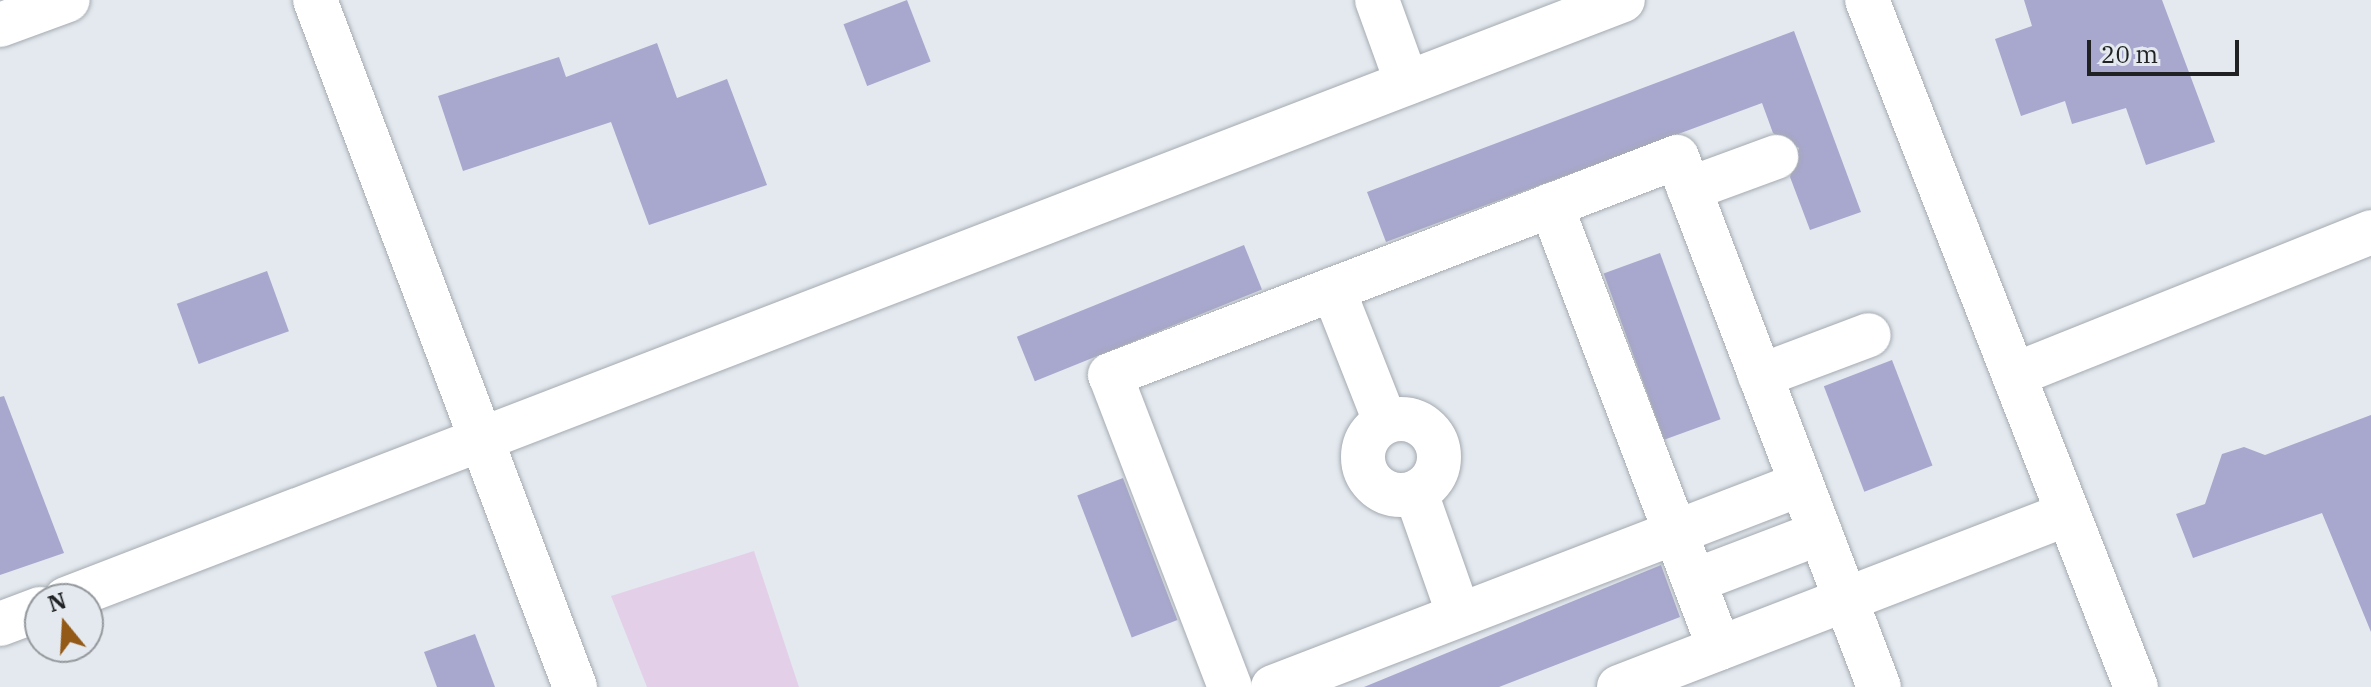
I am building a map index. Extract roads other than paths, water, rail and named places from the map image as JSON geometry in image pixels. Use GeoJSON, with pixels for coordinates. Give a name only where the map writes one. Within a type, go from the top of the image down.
{"type":"FeatureCollection","features":[{"type":"Feature","properties":{"kind":"street"},"geometry":{"type":"LineString","coordinates":[[0,25],[68,0]]}},
{"type":"Feature","properties":{"kind":"street"},"geometry":{"type":"LineString","coordinates":[[315,0],[575,687]]}},
{"type":"Feature","properties":{"kind":"street"},"geometry":{"type":"LineString","coordinates":[[1377,0],[1407,83]]}},
{"type":"Feature","properties":{"kind":"street"},"geometry":{"type":"LineString","coordinates":[[104,584],[1623,0]]}},
{"type":"Feature","properties":{"kind":"street"},"geometry":{"type":"LineString","coordinates":[[1867,0],[2136,687]]}},
{"type":"Feature","properties":{"kind":"street"},"geometry":{"type":"LineString","coordinates":[[1230,687],[1110,375],[1677,157],[1879,687]]}},
{"type":"Feature","properties":{"kind":"street"},"geometry":{"type":"LineString","coordinates":[[1689,189],[1776,157]]}},
{"type":"Feature","properties":{"kind":"street"},"geometry":{"type":"LineString","coordinates":[[1551,205],[1719,648]]}},
{"type":"Feature","properties":{"kind":"street"},"geometry":{"type":"LineString","coordinates":[[2014,375],[2371,232]]}},
{"type":"Feature","properties":{"kind":"street"},"geometry":{"type":"LineString","coordinates":[[1333,289],[1385,421],[1406,418],[1438,441],[1437,471],[1416,493],[1459,615]]}},
{"type":"Feature","properties":{"kind":"street"},"geometry":{"type":"LineString","coordinates":[[1760,376],[1869,335]]}},
{"type":"Feature","properties":{"kind":"street"},"geometry":{"type":"LineString","coordinates":[[1273,687],[1801,484]]}},
{"type":"Feature","properties":{"kind":"street"},"geometry":{"type":"LineString","coordinates":[[1619,687],[2068,514]]}},
{"type":"Feature","properties":{"kind":"street"},"geometry":{"type":"LineString","coordinates":[[1694,581],[1820,533]]}},
{"type":"Feature","properties":{"kind":"street"},"geometry":{"type":"LineString","coordinates":[[0,624],[24,615]]}}]}
